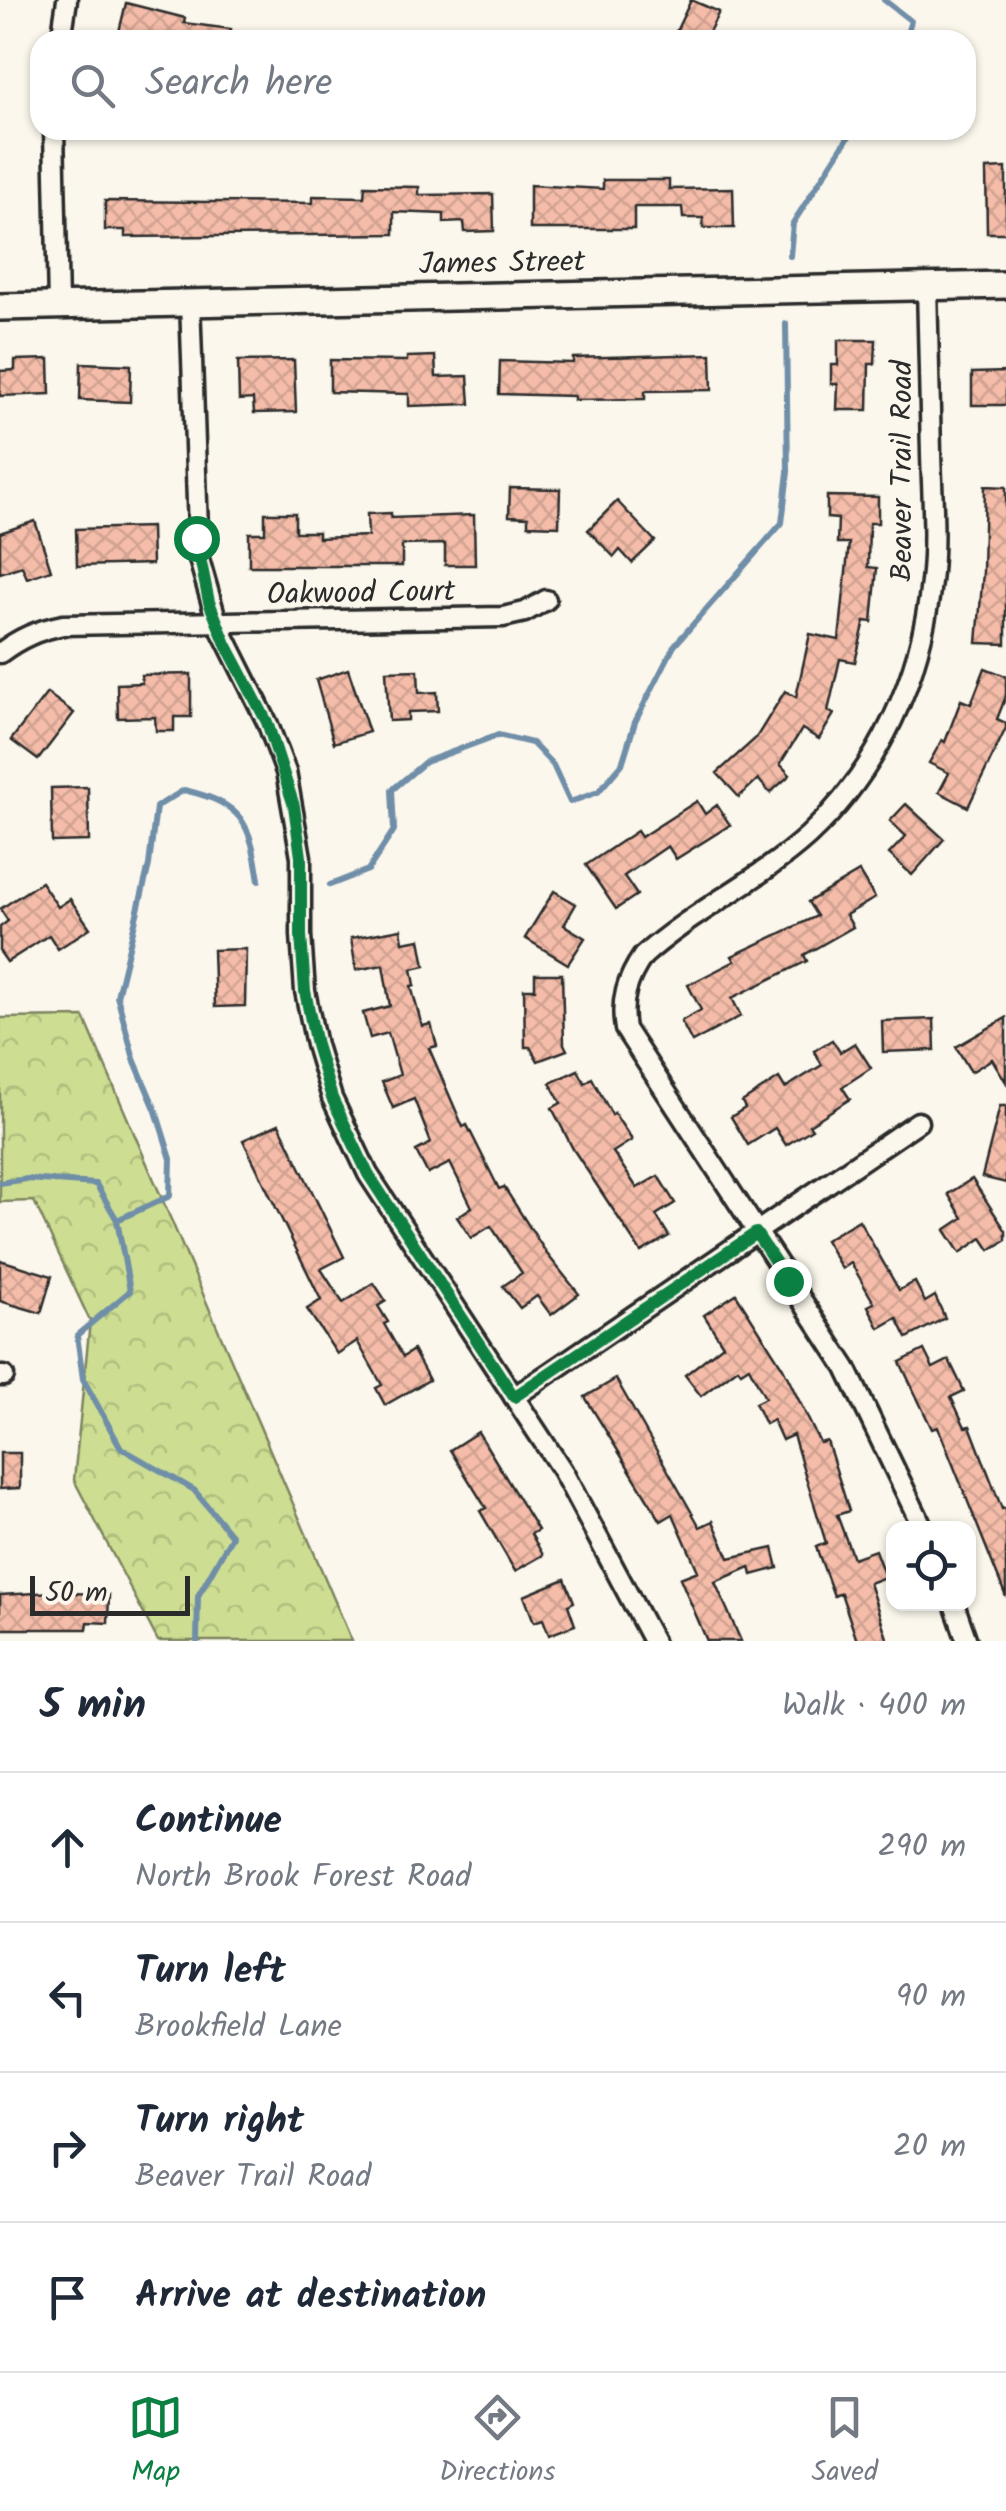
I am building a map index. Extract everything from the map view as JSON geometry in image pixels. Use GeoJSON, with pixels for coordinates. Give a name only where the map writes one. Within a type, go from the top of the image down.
{"type":"FeatureCollection","features":[{"type":"Feature","properties":{"kind":"street"},"geometry":{"type":"LineString","coordinates":[[63,30],[68,0]]}},
{"type":"Feature","properties":{"kind":"street"},"geometry":{"type":"LineString","coordinates":[[54,140],[58,304]]}},
{"type":"Feature","properties":{"kind":"street","name":"James Street"},"geometry":{"type":"LineString","coordinates":[[0,307],[1006,285]]}},
{"type":"Feature","properties":{"kind":"street","name":"Beaver Trail Road"},"geometry":{"type":"LineString","coordinates":[[920,1521],[846,1368],[625,1029],[624,998],[630,976],[642,956],[770,867],[809,835],[842,799],[889,728],[909,682],[925,627],[933,556],[927,286]]}},
{"type":"Feature","properties":{"kind":"street"},"geometry":{"type":"LineString","coordinates":[[190,301],[199,560],[216,622],[267,722],[294,806],[301,857],[305,991],[332,1098],[368,1174],[562,1470],[653,1641]]}},
{"type":"Feature","properties":{"kind":"street","name":"Oakwood Court"},"geometry":{"type":"LineString","coordinates":[[0,654],[29,634],[63,625],[503,617],[524,612],[546,600]]}},
{"type":"Feature","properties":{"kind":"street"},"geometry":{"type":"LineString","coordinates":[[514,1397],[918,1122]]}},
{"type":"Feature","properties":{"kind":"street"},"geometry":{"type":"LineString","coordinates":[[956,1611],[967,1641]]}},
{"type":"Feature","properties":{"kind":"green space"},"geometry":{"type":"Polygon","coordinates":[[[84,1017],[352,1641],[158,1641],[74,1480],[90,1321],[34,1201],[0,1202],[0,1018],[84,1017]]]}},
{"type":"Feature","properties":{"kind":"building"},"geometry":{"type":"Polygon","coordinates":[[[691,0],[719,12],[710,30],[677,30],[691,0]]]}},
{"type":"Feature","properties":{"kind":"building"},"geometry":{"type":"Polygon","coordinates":[[[126,3],[185,18],[184,23],[231,29],[231,30],[119,30],[126,3]]]}},
{"type":"Feature","properties":{"kind":"building"},"geometry":{"type":"Polygon","coordinates":[[[1006,168],[1006,233],[987,233],[986,169],[1006,168]]]}},
{"type":"Feature","properties":{"kind":"building"},"geometry":{"type":"Polygon","coordinates":[[[603,180],[669,180],[669,189],[733,188],[734,228],[703,228],[703,218],[683,218],[682,207],[634,207],[634,229],[530,229],[530,185],[603,189],[603,180]]]}},
{"type":"Feature","properties":{"kind":"building"},"geometry":{"type":"Polygon","coordinates":[[[365,186],[419,187],[419,195],[493,194],[494,231],[465,232],[464,222],[444,223],[444,214],[394,212],[394,234],[125,237],[125,230],[105,230],[105,201],[313,203],[313,196],[364,197],[365,186]]]}},
{"type":"Feature","properties":{"kind":"building"},"geometry":{"type":"Polygon","coordinates":[[[838,340],[876,340],[875,364],[869,364],[868,410],[837,410],[838,384],[831,384],[831,365],[838,365],[838,340]]]}},
{"type":"Feature","properties":{"kind":"building"},"geometry":{"type":"Polygon","coordinates":[[[711,354],[712,390],[645,391],[645,399],[574,400],[574,396],[499,394],[500,361],[573,363],[573,358],[711,354]]]}},
{"type":"Feature","properties":{"kind":"building"},"geometry":{"type":"Polygon","coordinates":[[[435,356],[436,377],[468,376],[470,404],[409,406],[409,394],[330,392],[330,360],[407,361],[407,357],[435,356]]]}},
{"type":"Feature","properties":{"kind":"building"},"geometry":{"type":"Polygon","coordinates":[[[49,359],[50,394],[0,396],[0,371],[15,370],[15,360],[49,359]]]}},
{"type":"Feature","properties":{"kind":"building"},"geometry":{"type":"Polygon","coordinates":[[[294,360],[296,412],[254,413],[253,399],[239,400],[238,361],[294,360]]]}},
{"type":"Feature","properties":{"kind":"building"},"geometry":{"type":"Polygon","coordinates":[[[81,363],[131,365],[130,402],[80,400],[81,363]]]}},
{"type":"Feature","properties":{"kind":"building"},"geometry":{"type":"Polygon","coordinates":[[[1006,372],[1006,405],[972,405],[972,373],[1006,372]]]}},
{"type":"Feature","properties":{"kind":"building"},"geometry":{"type":"Polygon","coordinates":[[[985,486],[1006,487],[1006,644],[977,643],[985,486]]]}},
{"type":"Feature","properties":{"kind":"building"},"geometry":{"type":"Polygon","coordinates":[[[510,488],[560,489],[559,526],[528,525],[528,517],[509,516],[510,488]]]}},
{"type":"Feature","properties":{"kind":"building"},"geometry":{"type":"Polygon","coordinates":[[[827,496],[878,497],[878,523],[869,523],[868,567],[877,568],[872,622],[865,621],[855,662],[840,659],[828,711],[834,714],[819,739],[802,729],[780,764],[790,775],[770,793],[758,779],[739,797],[717,773],[756,738],[785,691],[796,697],[810,634],[839,640],[849,543],[837,543],[838,519],[827,518],[827,496]]]}},
{"type":"Feature","properties":{"kind":"building"},"geometry":{"type":"Polygon","coordinates":[[[617,501],[655,541],[632,563],[620,550],[614,557],[588,530],[617,501]]]}},
{"type":"Feature","properties":{"kind":"building"},"geometry":{"type":"Polygon","coordinates":[[[265,513],[295,513],[295,532],[318,532],[318,538],[368,536],[367,514],[391,513],[391,518],[474,515],[475,565],[445,565],[445,544],[402,545],[402,566],[249,566],[249,533],[265,533],[265,513]]]}},
{"type":"Feature","properties":{"kind":"building"},"geometry":{"type":"Polygon","coordinates":[[[35,521],[51,570],[27,578],[22,566],[0,573],[0,533],[35,521]]]}},
{"type":"Feature","properties":{"kind":"building"},"geometry":{"type":"Polygon","coordinates":[[[151,527],[152,564],[77,566],[76,529],[151,527]]]}},
{"type":"Feature","properties":{"kind":"building"},"geometry":{"type":"Polygon","coordinates":[[[985,668],[1006,676],[1006,696],[997,719],[1006,723],[1006,728],[968,807],[939,792],[949,773],[929,763],[942,740],[945,742],[961,700],[971,704],[985,668]]]}},
{"type":"Feature","properties":{"kind":"building"},"geometry":{"type":"Polygon","coordinates":[[[348,669],[369,732],[334,743],[316,680],[348,669]]]}},
{"type":"Feature","properties":{"kind":"building"},"geometry":{"type":"Polygon","coordinates":[[[418,670],[419,693],[437,692],[438,711],[408,712],[408,720],[389,721],[386,671],[418,670]]]}},
{"type":"Feature","properties":{"kind":"building"},"geometry":{"type":"Polygon","coordinates":[[[191,674],[191,717],[174,717],[174,731],[156,731],[155,717],[118,718],[117,684],[142,683],[141,675],[191,674]]]}},
{"type":"Feature","properties":{"kind":"building"},"geometry":{"type":"Polygon","coordinates":[[[47,693],[74,713],[38,760],[11,740],[47,693]]]}},
{"type":"Feature","properties":{"kind":"building"},"geometry":{"type":"Polygon","coordinates":[[[88,787],[89,841],[52,842],[51,788],[88,787]]]}},
{"type":"Feature","properties":{"kind":"building"},"geometry":{"type":"Polygon","coordinates":[[[697,801],[705,814],[717,805],[730,825],[676,859],[668,846],[624,876],[637,895],[616,909],[586,865],[637,831],[641,837],[697,801]]]}},
{"type":"Feature","properties":{"kind":"building"},"geometry":{"type":"Polygon","coordinates":[[[906,804],[944,839],[912,875],[889,854],[906,836],[890,821],[906,804]]]}},
{"type":"Feature","properties":{"kind":"building"},"geometry":{"type":"Polygon","coordinates":[[[859,872],[875,898],[846,915],[853,927],[804,955],[807,961],[732,998],[741,1016],[692,1042],[681,1021],[701,1010],[688,985],[735,961],[732,956],[817,916],[808,902],[859,872]]]}},
{"type":"Feature","properties":{"kind":"building"},"geometry":{"type":"Polygon","coordinates":[[[41,882],[58,907],[70,899],[90,928],[58,949],[49,935],[7,962],[0,952],[0,927],[8,921],[0,909],[41,882]]]}},
{"type":"Feature","properties":{"kind":"building"},"geometry":{"type":"Polygon","coordinates":[[[554,891],[576,904],[564,925],[585,938],[568,964],[525,938],[554,891]]]}},
{"type":"Feature","properties":{"kind":"building"},"geometry":{"type":"Polygon","coordinates":[[[401,929],[403,942],[420,939],[425,966],[412,969],[415,985],[411,986],[422,1026],[431,1024],[437,1046],[429,1048],[463,1127],[467,1125],[499,1189],[504,1187],[547,1254],[579,1294],[551,1315],[537,1296],[520,1308],[503,1286],[522,1273],[491,1226],[471,1238],[457,1217],[472,1207],[450,1163],[428,1174],[416,1151],[431,1143],[414,1099],[393,1108],[382,1082],[400,1075],[388,1033],[370,1038],[363,1013],[390,1006],[383,965],[356,970],[351,938],[401,929]]]}},
{"type":"Feature","properties":{"kind":"building"},"geometry":{"type":"Polygon","coordinates":[[[246,949],[245,1006],[215,1007],[213,950],[246,949]]]}},
{"type":"Feature","properties":{"kind":"building"},"geometry":{"type":"Polygon","coordinates":[[[535,974],[562,974],[567,1050],[538,1061],[530,1047],[525,1047],[524,989],[535,989],[535,974]]]}},
{"type":"Feature","properties":{"kind":"building"},"geometry":{"type":"Polygon","coordinates":[[[1006,1018],[1006,1082],[992,1059],[971,1072],[956,1047],[1006,1018]]]}},
{"type":"Feature","properties":{"kind":"building"},"geometry":{"type":"Polygon","coordinates":[[[934,1019],[935,1050],[883,1052],[882,1021],[934,1019]]]}},
{"type":"Feature","properties":{"kind":"building"},"geometry":{"type":"Polygon","coordinates":[[[832,1040],[840,1052],[855,1043],[871,1068],[842,1087],[850,1099],[786,1145],[775,1128],[748,1145],[731,1117],[745,1108],[742,1102],[779,1078],[785,1088],[822,1065],[814,1051],[832,1040]]]}},
{"type":"Feature","properties":{"kind":"building"},"geometry":{"type":"Polygon","coordinates":[[[578,1070],[585,1083],[592,1078],[612,1115],[632,1140],[613,1152],[637,1188],[658,1176],[675,1203],[656,1215],[669,1236],[641,1252],[573,1149],[552,1108],[561,1103],[550,1083],[578,1070]]]}},
{"type":"Feature","properties":{"kind":"building"},"geometry":{"type":"Polygon","coordinates":[[[1000,1106],[1006,1106],[1006,1183],[982,1177],[1000,1106]]]}},
{"type":"Feature","properties":{"kind":"building"},"geometry":{"type":"Polygon","coordinates":[[[279,1124],[344,1257],[321,1269],[343,1303],[374,1283],[386,1301],[378,1306],[388,1322],[384,1324],[403,1357],[413,1350],[429,1380],[385,1405],[376,1388],[382,1385],[357,1341],[337,1354],[307,1309],[321,1300],[243,1140],[279,1124]]]}},
{"type":"Feature","properties":{"kind":"building"},"geometry":{"type":"Polygon","coordinates":[[[972,1179],[1006,1231],[1006,1240],[990,1250],[982,1238],[960,1253],[945,1230],[963,1218],[948,1194],[972,1179]]]}},
{"type":"Feature","properties":{"kind":"building"},"geometry":{"type":"Polygon","coordinates":[[[859,1220],[899,1290],[915,1282],[925,1302],[935,1296],[945,1318],[907,1338],[897,1318],[879,1328],[868,1306],[874,1303],[851,1263],[842,1269],[825,1240],[859,1220]]]}},
{"type":"Feature","properties":{"kind":"building"},"geometry":{"type":"Polygon","coordinates":[[[0,1260],[52,1276],[41,1313],[0,1301],[0,1260]]]}},
{"type":"Feature","properties":{"kind":"building"},"geometry":{"type":"Polygon","coordinates":[[[736,1294],[783,1368],[820,1443],[827,1441],[849,1511],[837,1515],[853,1558],[875,1550],[885,1577],[869,1583],[888,1641],[857,1641],[841,1593],[834,1596],[816,1547],[826,1543],[793,1435],[782,1440],[773,1420],[765,1424],[755,1403],[765,1398],[749,1367],[741,1372],[738,1368],[701,1396],[685,1375],[723,1345],[704,1315],[736,1294]]]}},
{"type":"Feature","properties":{"kind":"building"},"geometry":{"type":"Polygon","coordinates":[[[924,1350],[933,1368],[949,1360],[964,1391],[951,1397],[965,1427],[970,1426],[1002,1509],[1006,1508],[1006,1597],[938,1427],[932,1429],[900,1362],[924,1350]]]}},
{"type":"Feature","properties":{"kind":"building"},"geometry":{"type":"Polygon","coordinates":[[[616,1379],[700,1527],[713,1521],[729,1558],[773,1548],[778,1568],[752,1575],[750,1567],[715,1582],[741,1641],[707,1641],[680,1578],[698,1571],[673,1514],[661,1521],[585,1397],[616,1379]]]}},
{"type":"Feature","properties":{"kind":"building"},"geometry":{"type":"Polygon","coordinates":[[[478,1432],[538,1530],[531,1534],[543,1555],[515,1571],[480,1511],[486,1508],[450,1450],[478,1432]]]}},
{"type":"Feature","properties":{"kind":"building"},"geometry":{"type":"Polygon","coordinates":[[[0,1453],[20,1453],[20,1488],[0,1489],[0,1453]]]}},
{"type":"Feature","properties":{"kind":"building"},"geometry":{"type":"Polygon","coordinates":[[[565,1579],[574,1602],[568,1605],[575,1625],[549,1635],[543,1619],[534,1622],[524,1596],[565,1579]]]}},
{"type":"Feature","properties":{"kind":"building"},"geometry":{"type":"Polygon","coordinates":[[[0,1595],[109,1595],[108,1623],[88,1622],[87,1629],[0,1629],[0,1595]]]}},
{"type":"Feature","properties":{"kind":"waterway"},"geometry":{"type":"LineString","coordinates":[[884,0],[911,21],[908,30]]}},
{"type":"Feature","properties":{"kind":"waterway"},"geometry":{"type":"LineString","coordinates":[[790,256],[793,223],[847,140]]}},
{"type":"Feature","properties":{"kind":"waterway"},"geometry":{"type":"LineString","coordinates":[[330,885],[368,870],[394,830],[392,790],[425,762],[498,735],[532,743],[553,765],[570,802],[598,792],[622,764],[635,722],[674,646],[782,523],[788,472],[786,324]]}},
{"type":"Feature","properties":{"kind":"waterway"},"geometry":{"type":"LineString","coordinates":[[117,1220],[170,1196],[171,1159],[134,1059],[117,996],[149,865],[156,807],[184,790],[232,810],[247,830],[259,880]]}},
{"type":"Feature","properties":{"kind":"waterway"},"geometry":{"type":"LineString","coordinates":[[0,1183],[27,1179],[96,1184],[117,1220],[130,1291],[77,1335],[83,1379],[121,1448],[194,1490],[232,1536],[198,1596],[197,1641]]}},
{"type":"Feature","properties":{"kind":"route"},"geometry":{"type":"LineString","coordinates":[[196,538],[216,622],[267,722],[286,772],[301,857],[305,991],[332,1098],[368,1174],[514,1397],[756,1233],[788,1281]]}}]}
